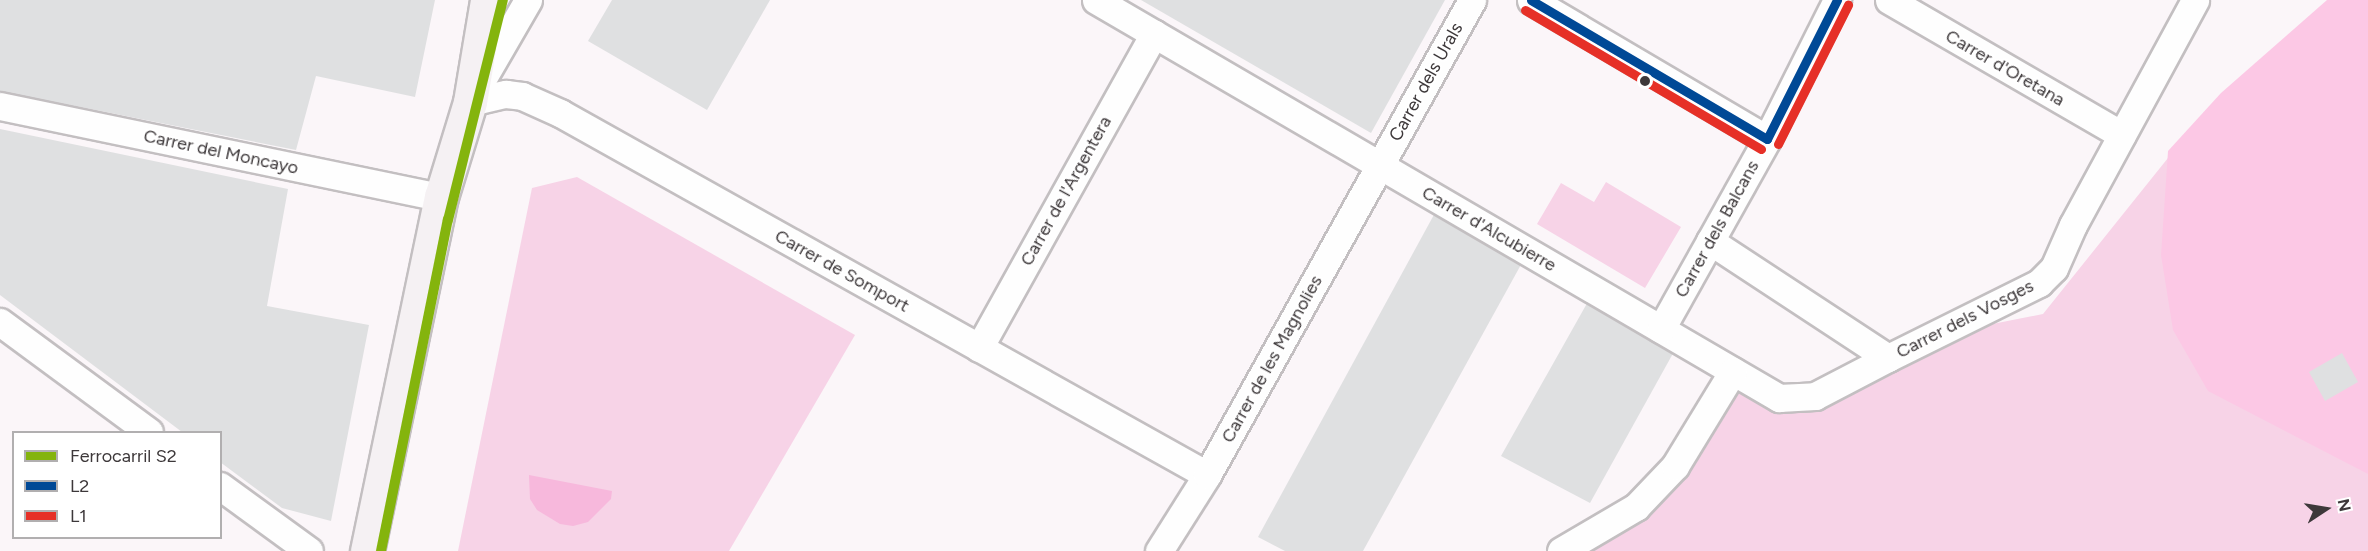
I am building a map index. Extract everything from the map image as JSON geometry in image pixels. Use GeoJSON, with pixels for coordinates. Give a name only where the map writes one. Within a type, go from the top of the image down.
{"type":"FeatureCollection","features":[{"type":"Feature","properties":{"kind":"street"},"geometry":{"type":"LineString","coordinates":[[367,551],[441,197],[470,102],[487,0]]}},
{"type":"Feature","properties":{"kind":"street"},"geometry":{"type":"LineString","coordinates":[[470,102],[528,0]]}},
{"type":"Feature","properties":{"kind":"street","name":"Carrer d'Alcubierre"},"geometry":{"type":"LineString","coordinates":[[1096,0],[1779,398],[1815,396],[1888,358]]}},
{"type":"Feature","properties":{"kind":"street","name":"Carrer dels Urals"},"geometry":{"type":"LineString","coordinates":[[1380,165],[1472,0]]}},
{"type":"Feature","properties":{"kind":"street"},"geometry":{"type":"LineString","coordinates":[[1531,0],[1767,139]]}},
{"type":"Feature","properties":{"kind":"street","name":"Carrer dels Balcans"},"geometry":{"type":"LineString","coordinates":[[1661,330],[1767,139],[1837,0]]}},
{"type":"Feature","properties":{"kind":"street","name":"Carrer d'Oretana"},"geometry":{"type":"LineString","coordinates":[[1889,0],[2122,135]]}},
{"type":"Feature","properties":{"kind":"street","name":"Carrer dels Vosges"},"geometry":{"type":"LineString","coordinates":[[1710,241],[1888,358],[2038,283],[2055,268],[2073,225],[2195,0]]}},
{"type":"Feature","properties":{"kind":"street","name":"Carrer de l'Argentera"},"geometry":{"type":"LineString","coordinates":[[979,348],[1154,33]]}},
{"type":"Feature","properties":{"kind":"street","name":"Carrer de Somport"},"geometry":{"type":"LineString","coordinates":[[470,102],[506,94],[522,96],[560,113],[1207,475]]}},
{"type":"Feature","properties":{"kind":"street","name":"Carrer del Moncayo"},"geometry":{"type":"LineString","coordinates":[[0,106],[441,197]]}},
{"type":"Feature","properties":{"kind":"street","name":"Carrer de les Magnolies"},"geometry":{"type":"LineString","coordinates":[[1168,548],[1380,165]]}},
{"type":"Feature","properties":{"kind":"street"},"geometry":{"type":"LineString","coordinates":[[0,322],[148,431]]}},
{"type":"Feature","properties":{"kind":"street"},"geometry":{"type":"LineString","coordinates":[[1561,551],[1644,498],[1675,466],[1732,371]]}},
{"type":"Feature","properties":{"kind":"street"},"geometry":{"type":"LineString","coordinates":[[222,487],[309,551]]}},
{"type":"Feature","properties":{"kind":"shaded area"},"geometry":{"type":"Polygon","coordinates":[[[2327,0],[2368,0],[2368,474],[2208,391],[2173,330],[2161,255],[2168,151],[2221,93],[2327,0]]]}},
{"type":"Feature","properties":{"kind":"shaded area"},"geometry":{"type":"Polygon","coordinates":[[[2196,123],[2368,444],[2368,551],[1581,551],[1738,386],[1776,406],[1967,329],[2043,314],[2196,123]]]}},
{"type":"Feature","properties":{"kind":"shaded area"},"geometry":{"type":"Polygon","coordinates":[[[577,177],[855,335],[729,551],[458,551],[532,188],[577,177]]]}},
{"type":"Feature","properties":{"kind":"shaded area"},"geometry":{"type":"Polygon","coordinates":[[[1606,182],[1681,227],[1645,288],[1537,224],[1561,183],[1594,202],[1606,182]]]}},
{"type":"Feature","properties":{"kind":"shaded area"},"geometry":{"type":"Polygon","coordinates":[[[529,475],[612,491],[611,499],[588,522],[573,526],[560,524],[537,510],[530,499],[529,475]]]}},
{"type":"Feature","properties":{"kind":"building"},"geometry":{"type":"Polygon","coordinates":[[[0,0],[435,0],[415,97],[316,76],[296,150],[0,91],[0,0]]]}},
{"type":"Feature","properties":{"kind":"building"},"geometry":{"type":"Polygon","coordinates":[[[612,0],[770,0],[707,110],[588,41],[612,0]]]}},
{"type":"Feature","properties":{"kind":"building"},"geometry":{"type":"Polygon","coordinates":[[[1141,0],[1445,0],[1371,133],[1141,0]]]}},
{"type":"Feature","properties":{"kind":"building"},"geometry":{"type":"Polygon","coordinates":[[[0,129],[288,189],[267,306],[369,325],[331,521],[282,508],[222,463],[222,431],[181,431],[0,295],[0,129]]]}},
{"type":"Feature","properties":{"kind":"building"},"geometry":{"type":"Polygon","coordinates":[[[1436,211],[1523,261],[1363,551],[1285,551],[1258,537],[1436,211]]]}},
{"type":"Feature","properties":{"kind":"building"},"geometry":{"type":"Polygon","coordinates":[[[1590,298],[1676,348],[1590,503],[1501,456],[1590,298]]]}},
{"type":"Feature","properties":{"kind":"building"},"geometry":{"type":"Polygon","coordinates":[[[2342,353],[2358,382],[2325,401],[2309,372],[2342,353]]]}},
{"type":"Feature","properties":{"kind":"rail line","name":"S2"},"geometry":{"type":"LineString","coordinates":[[381,551],[448,220],[503,0]]}},
{"type":"Feature","properties":{"kind":"transit line","name":"L2"},"geometry":{"type":"LineString","coordinates":[[1531,0],[1767,139]]}},
{"type":"Feature","properties":{"kind":"transit line","name":"L2"},"geometry":{"type":"LineString","coordinates":[[1767,139],[1837,0]]}},
{"type":"Feature","properties":{"kind":"transit line","name":"L1"},"geometry":{"type":"LineString","coordinates":[[1778,144],[1848,5]]}},
{"type":"Feature","properties":{"kind":"transit line","name":"L1"},"geometry":{"type":"LineString","coordinates":[[1525,10],[1761,149]]}}]}
